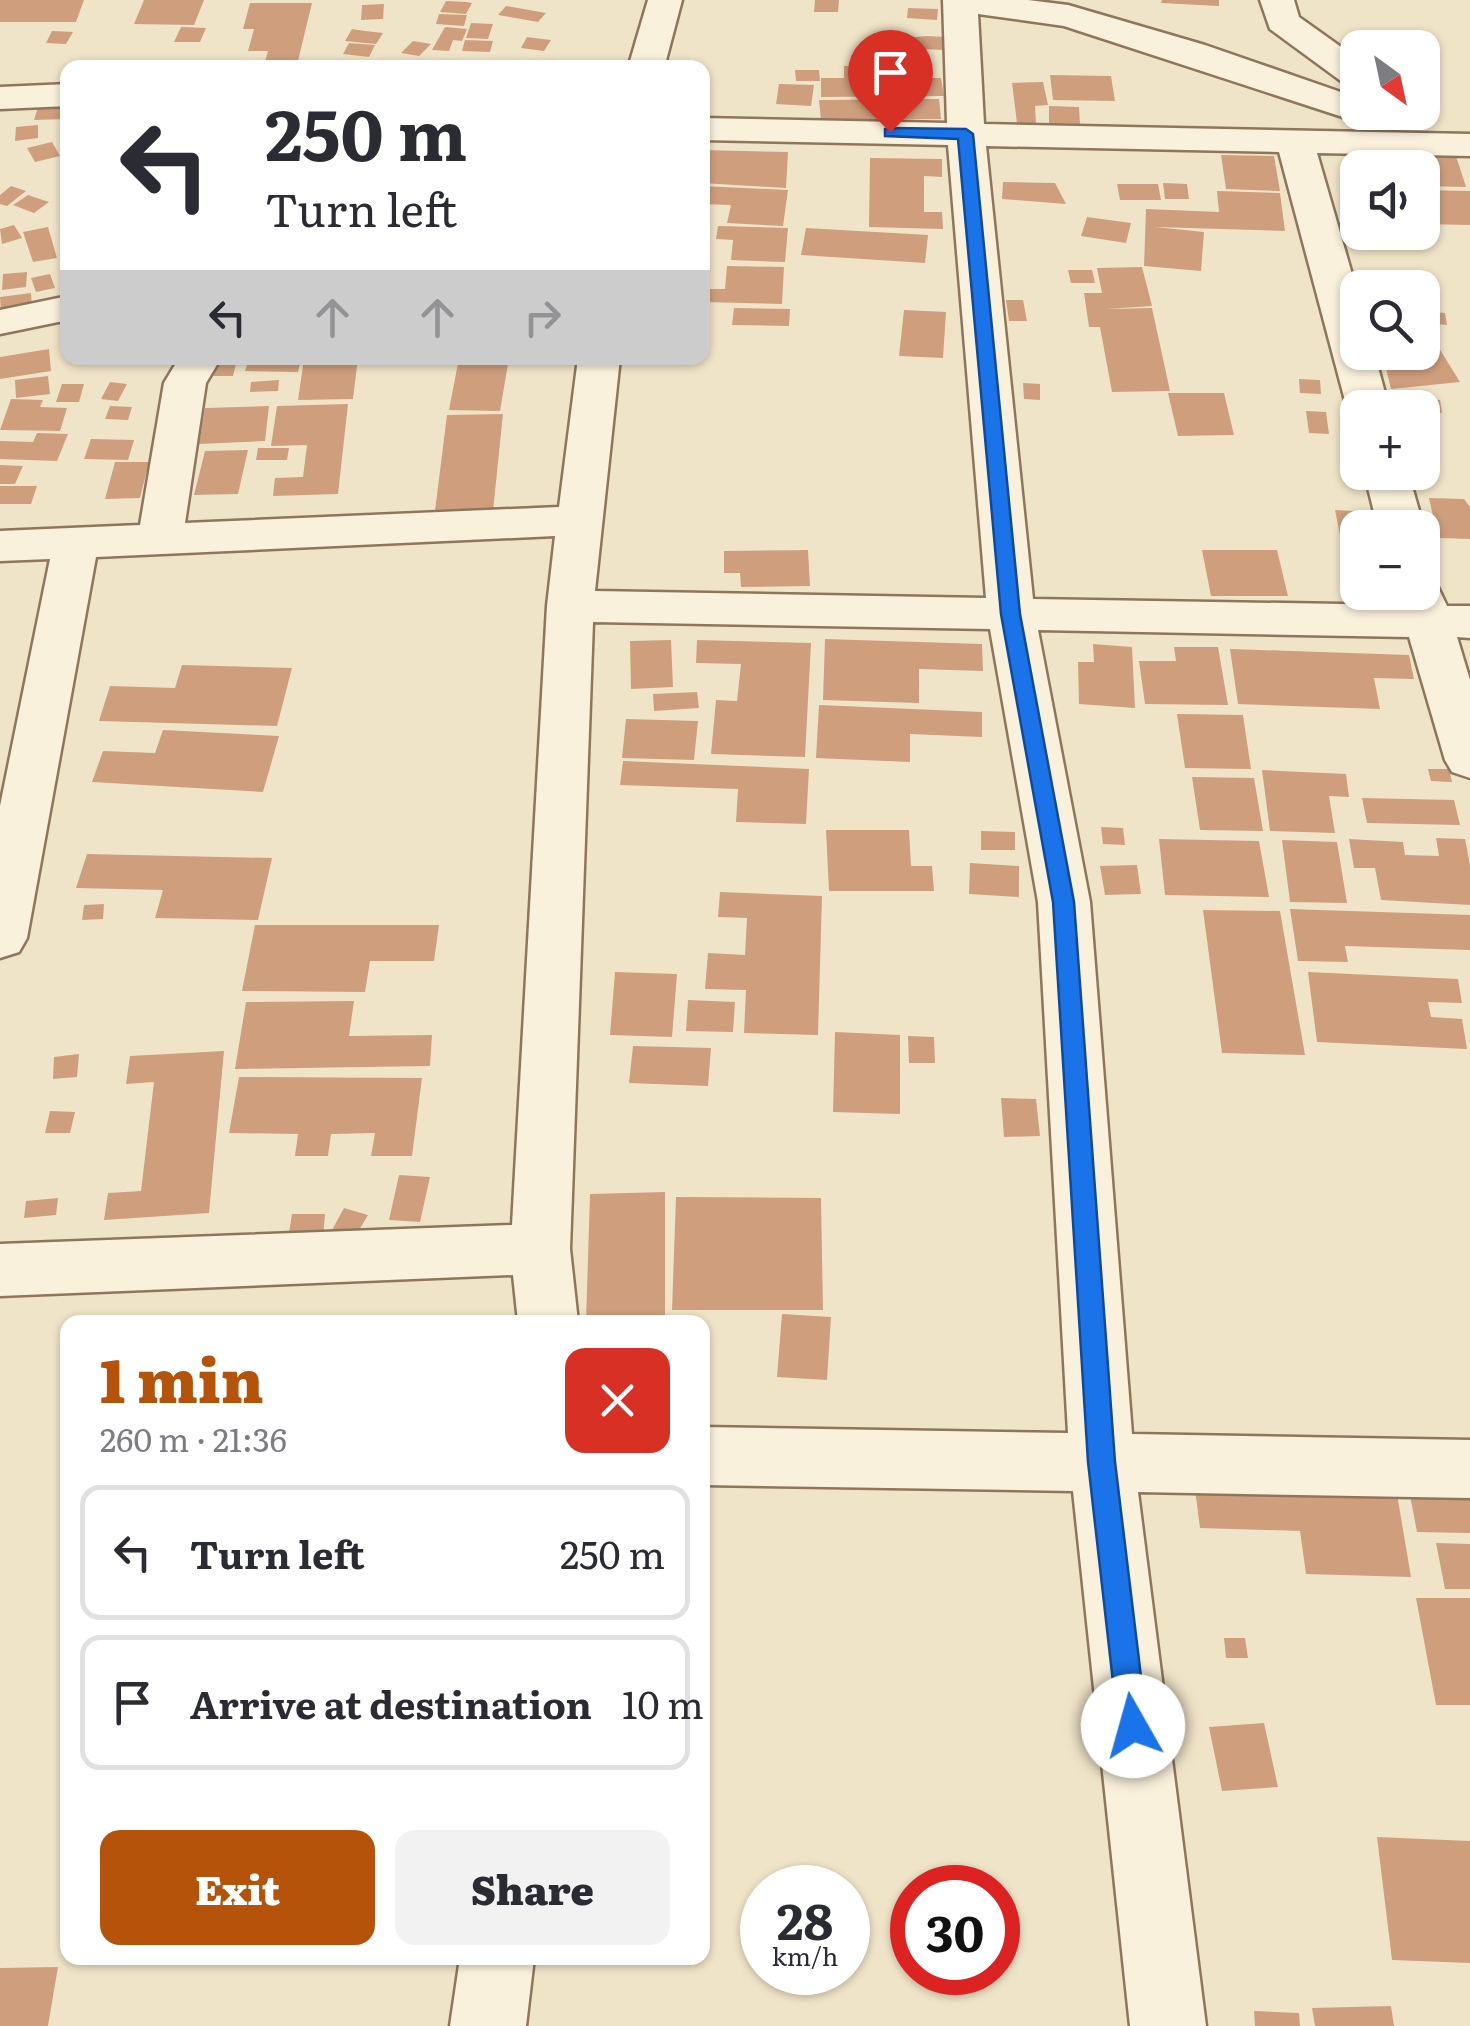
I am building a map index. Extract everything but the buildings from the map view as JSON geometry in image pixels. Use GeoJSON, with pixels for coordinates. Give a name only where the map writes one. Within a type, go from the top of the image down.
{"type":"FeatureCollection","features":[{"type":"Feature","properties":{"kind":"street"},"geometry":{"type":"LineString","coordinates":[[648,60],[665,0]]}},
{"type":"Feature","properties":{"kind":"street"},"geometry":{"type":"LineString","coordinates":[[1168,2026],[1102,1462],[1064,902],[1010,614],[966,134],[960,0],[1068,16],[1192,53],[1340,105]]}},
{"type":"Feature","properties":{"kind":"street"},"geometry":{"type":"LineString","coordinates":[[1277,0],[1282,22],[1340,63]]}},
{"type":"Feature","properties":{"kind":"street"},"geometry":{"type":"LineString","coordinates":[[0,98],[60,94]]}},
{"type":"Feature","properties":{"kind":"street"},"geometry":{"type":"LineString","coordinates":[[710,129],[1462,145]]}},
{"type":"Feature","properties":{"kind":"street"},"geometry":{"type":"LineString","coordinates":[[1416,130],[1462,145]]}},
{"type":"Feature","properties":{"kind":"street"},"geometry":{"type":"LineString","coordinates":[[1438,130],[1462,145]]}},
{"type":"Feature","properties":{"kind":"street"},"geometry":{"type":"LineString","coordinates":[[1295,140],[1363,390]]}},
{"type":"Feature","properties":{"kind":"street"},"geometry":{"type":"LineString","coordinates":[[0,322],[60,310]]}},
{"type":"Feature","properties":{"kind":"street"},"geometry":{"type":"LineString","coordinates":[[160,540],[184,383],[196,365]]}},
{"type":"Feature","properties":{"kind":"street"},"geometry":{"type":"LineString","coordinates":[[547,1315],[540,1249],[570,606],[598,365]]}},
{"type":"Feature","properties":{"kind":"street"},"geometry":{"type":"LineString","coordinates":[[0,546],[577,521]]}},
{"type":"Feature","properties":{"kind":"street"},"geometry":{"type":"LineString","coordinates":[[0,938],[76,543]]}},
{"type":"Feature","properties":{"kind":"street"},"geometry":{"type":"LineString","coordinates":[[570,606],[1010,614],[1438,612],[1470,760]]}},
{"type":"Feature","properties":{"kind":"street"},"geometry":{"type":"LineString","coordinates":[[0,1270],[540,1249]]}},
{"type":"Feature","properties":{"kind":"street"},"geometry":{"type":"LineString","coordinates":[[710,1456],[1470,1469]]}},
{"type":"Feature","properties":{"kind":"street"},"geometry":{"type":"LineString","coordinates":[[488,2026],[496,1965]]}},
{"type":"Feature","properties":{"kind":"route"},"geometry":{"type":"LineString","coordinates":[[890,132],[966,134],[1010,614],[1064,902],[1102,1462],[1133,1726]]}}]}
